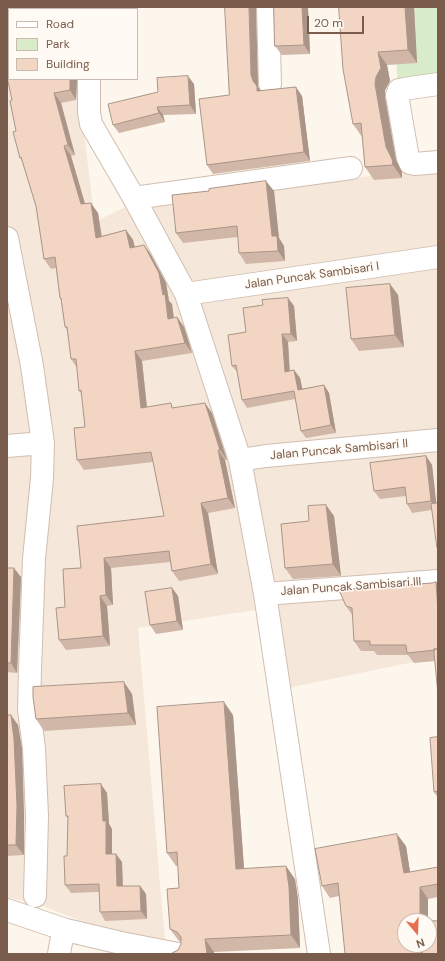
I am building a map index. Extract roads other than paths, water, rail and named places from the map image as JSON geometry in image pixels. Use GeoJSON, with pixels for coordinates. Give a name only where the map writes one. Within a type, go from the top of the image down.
{"type":"FeatureCollection","features":[{"type":"Feature","properties":{"kind":"street"},"geometry":{"type":"LineString","coordinates":[[268,7],[270,84]]}},
{"type":"Feature","properties":{"kind":"street"},"geometry":{"type":"LineString","coordinates":[[89,80],[88,112],[91,124],[134,198],[186,294],[240,460],[265,594],[319,954]]}},
{"type":"Feature","properties":{"kind":"street"},"geometry":{"type":"LineString","coordinates":[[438,84],[400,90],[397,95],[410,163],[438,162]]}},
{"type":"Feature","properties":{"kind":"street"},"geometry":{"type":"LineString","coordinates":[[134,198],[351,168]]}},
{"type":"Feature","properties":{"kind":"street"},"geometry":{"type":"LineString","coordinates":[[7,238],[32,366],[43,443],[42,478],[34,559],[29,710],[34,748],[36,816],[35,896]]}},
{"type":"Feature","properties":{"kind":"street","name":"Jalan Puncak Sambisari I"},"geometry":{"type":"LineString","coordinates":[[186,294],[438,257]]}},
{"type":"Feature","properties":{"kind":"street","name":"Jalan Puncak Sambisari II"},"geometry":{"type":"LineString","coordinates":[[240,460],[266,456],[438,440]]}},
{"type":"Feature","properties":{"kind":"street"},"geometry":{"type":"LineString","coordinates":[[7,446],[43,443]]}},
{"type":"Feature","properties":{"kind":"street","name":"Jalan Puncak Sambisari III"},"geometry":{"type":"LineString","coordinates":[[265,594],[438,580]]}},
{"type":"Feature","properties":{"kind":"street"},"geometry":{"type":"LineString","coordinates":[[7,910],[66,930],[178,954]]}},
{"type":"Feature","properties":{"kind":"street"},"geometry":{"type":"LineString","coordinates":[[59,954],[61,942],[66,930]]}}]}
